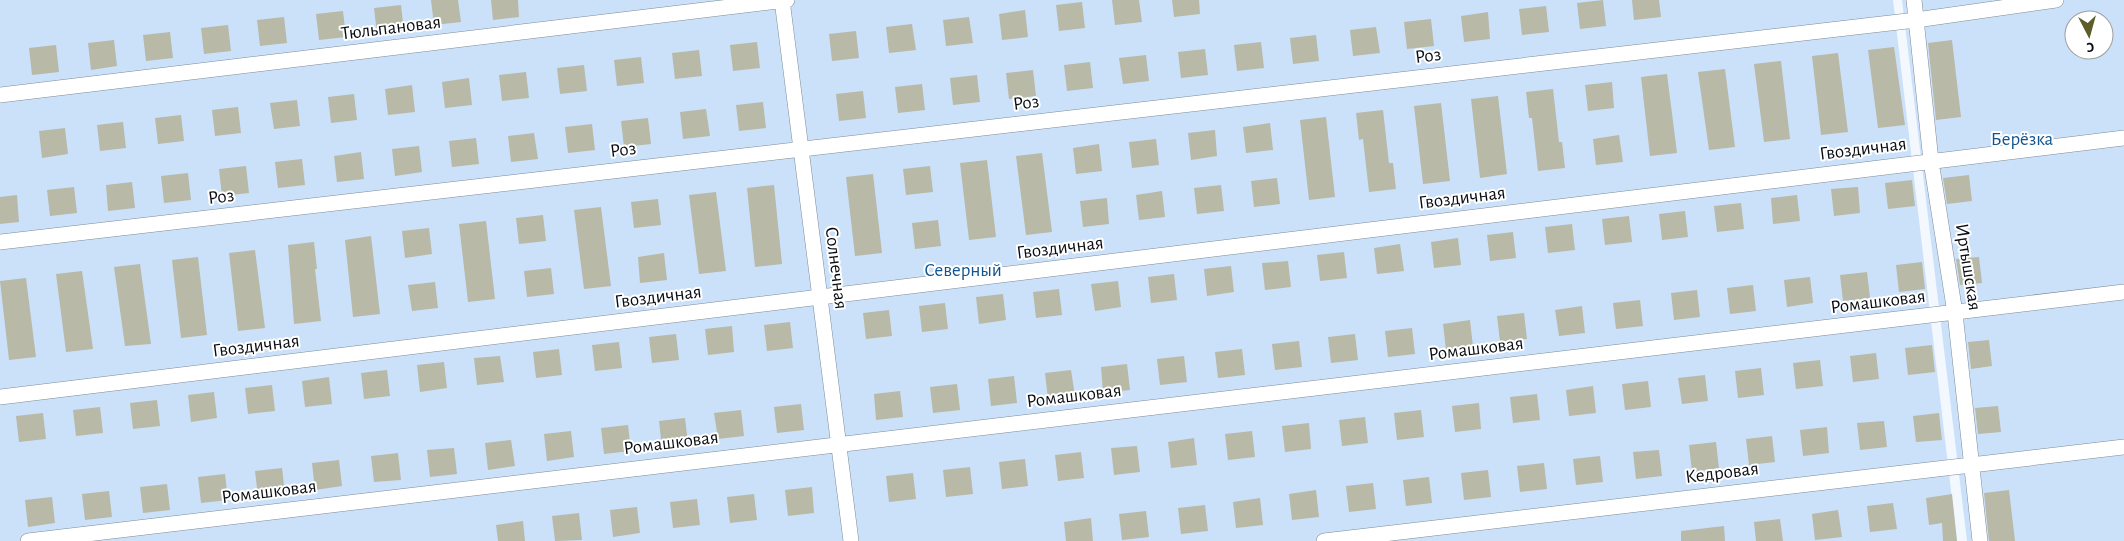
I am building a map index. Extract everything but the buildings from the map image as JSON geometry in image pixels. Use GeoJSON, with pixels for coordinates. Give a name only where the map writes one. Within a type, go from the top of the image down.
{"type":"FeatureCollection","features":[{"type":"Feature","properties":{"kind":"street","name":"Солнечная"},"geometry":{"type":"LineString","coordinates":[[782,0],[851,541]]}},
{"type":"Feature","properties":{"kind":"street","name":"Тюльпановая"},"geometry":{"type":"LineString","coordinates":[[0,95],[786,0]]}},
{"type":"Feature","properties":{"kind":"street","name":"Иртышская"},"geometry":{"type":"LineString","coordinates":[[1914,0],[1931,161],[1955,313],[1980,541]]}},
{"type":"Feature","properties":{"kind":"street","name":"Роз"},"geometry":{"type":"LineString","coordinates":[[0,242],[1916,20],[2056,0]]}},
{"type":"Feature","properties":{"kind":"street","name":"Гвоздичная"},"geometry":{"type":"LineString","coordinates":[[0,397],[2124,138]]}},
{"type":"Feature","properties":{"kind":"street","name":"Ромашковая"},"geometry":{"type":"LineString","coordinates":[[28,541],[839,443],[2124,292]]}},
{"type":"Feature","properties":{"kind":"street","name":"Кедровая"},"geometry":{"type":"LineString","coordinates":[[1324,541],[2124,446]]}},
{"type":"Feature","properties":{"kind":"green space","name":"Северный"},"geometry":{"type":"Polygon","coordinates":[[[0,0],[1893,0],[1957,541],[0,541],[0,0]]]}},
{"type":"Feature","properties":{"kind":"green space","name":"Берёзка"},"geometry":{"type":"Polygon","coordinates":[[[1902,0],[2124,0],[2124,541],[1967,541],[1902,0]]]}}]}
